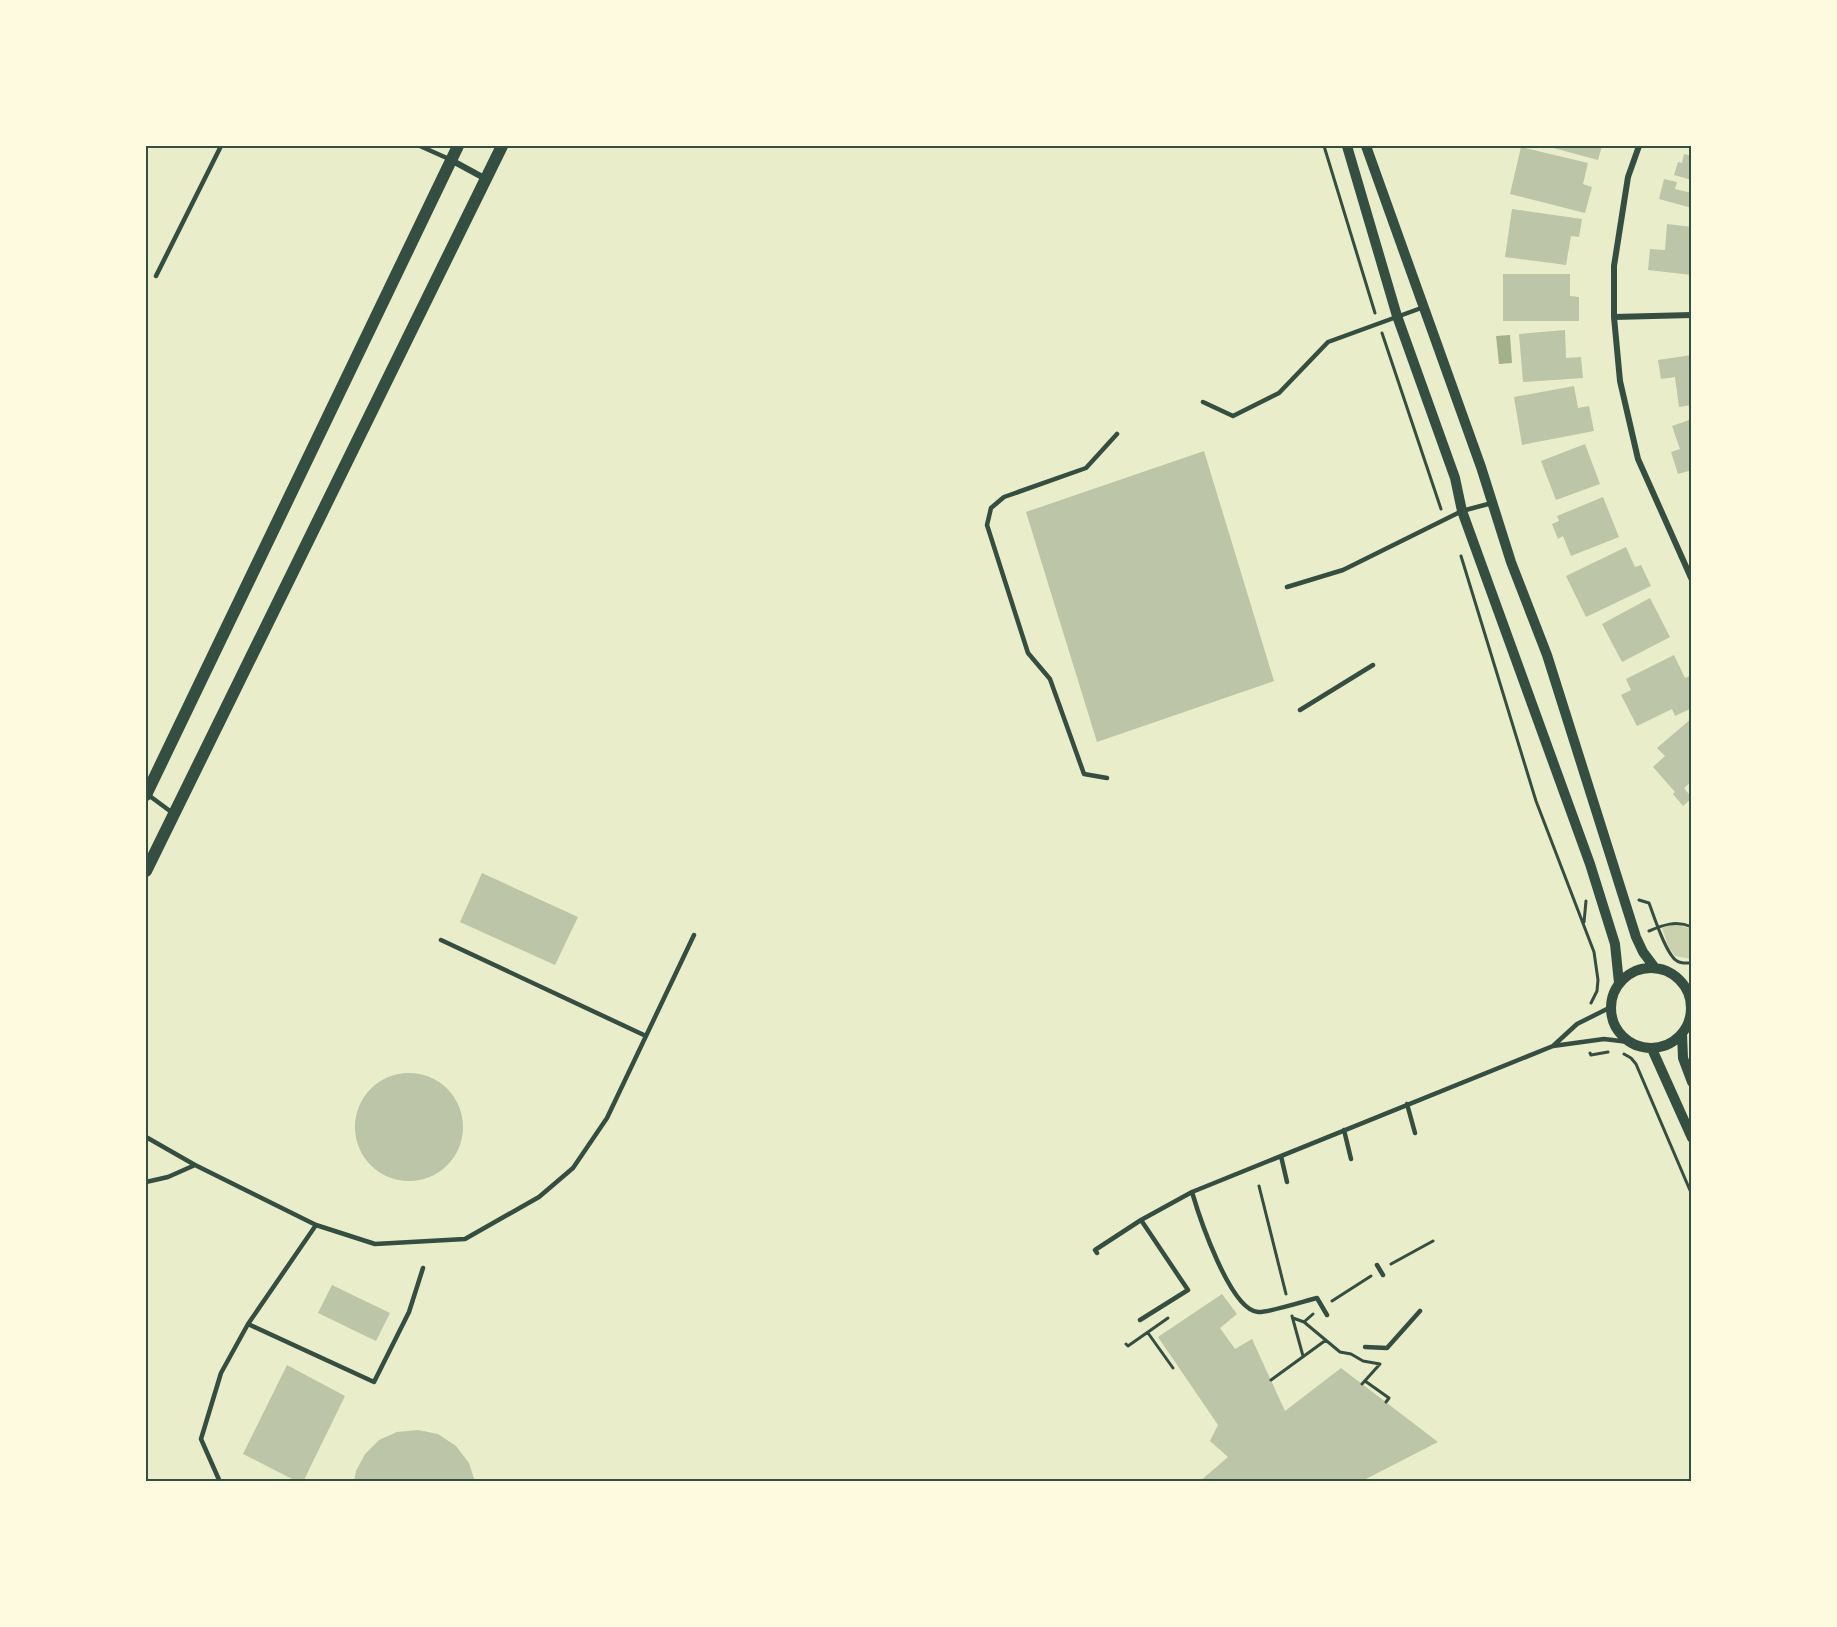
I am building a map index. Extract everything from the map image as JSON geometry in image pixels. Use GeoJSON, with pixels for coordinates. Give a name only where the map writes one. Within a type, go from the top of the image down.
{"type":"FeatureCollection","features":[{"type":"Feature","properties":{"kind":"main road"},"geometry":{"type":"LineString","coordinates":[[146,793],[458,146]]}},
{"type":"Feature","properties":{"kind":"main road"},"geometry":{"type":"LineString","coordinates":[[146,871],[502,146]]}},
{"type":"Feature","properties":{"kind":"street"},"geometry":{"type":"LineString","coordinates":[[1347,146],[1397,316],[1455,478],[1462,511],[1590,864],[1615,944],[1619,983]]}},
{"type":"Feature","properties":{"kind":"street"},"geometry":{"type":"LineString","coordinates":[[1366,146],[1492,503],[1510,562],[1547,655],[1636,937],[1643,952],[1655,968]]}},
{"type":"Feature","properties":{"kind":"street"},"geometry":{"type":"LineString","coordinates":[[1639,146],[1628,177],[1614,266],[1614,317],[1620,381],[1638,459],[1692,580]]}},
{"type":"Feature","properties":{"kind":"street"},"geometry":{"type":"LineString","coordinates":[[451,160],[486,179]]}},
{"type":"Feature","properties":{"kind":"street"},"geometry":{"type":"LineString","coordinates":[[1614,317],[1692,315]]}},
{"type":"Feature","properties":{"kind":"street"},"geometry":{"type":"LineString","coordinates":[[1655,968],[1678,978],[1684,985],[1691,1004],[1691,1015],[1682,1034],[1663,1047],[1652,1049],[1629,1042],[1619,1033],[1612,1021],[1611,1007],[1613,994],[1619,983],[1629,974],[1641,969],[1655,968]]}},
{"type":"Feature","properties":{"kind":"street"},"geometry":{"type":"LineString","coordinates":[[1678,978],[1692,976]]}},
{"type":"Feature","properties":{"kind":"street"},"geometry":{"type":"LineString","coordinates":[[1682,1034],[1683,1058],[1692,1082]]}},
{"type":"Feature","properties":{"kind":"street"},"geometry":{"type":"LineString","coordinates":[[1652,1049],[1692,1138]]}},
{"type":"Feature","properties":{"kind":"lane"},"geometry":{"type":"LineString","coordinates":[[156,276],[221,146]]}},
{"type":"Feature","properties":{"kind":"lane"},"geometry":{"type":"LineString","coordinates":[[420,146],[451,160]]}},
{"type":"Feature","properties":{"kind":"lane"},"geometry":{"type":"LineString","coordinates":[[1203,402],[1233,416],[1279,393],[1328,342],[1424,307]]}},
{"type":"Feature","properties":{"kind":"lane"},"geometry":{"type":"LineString","coordinates":[[1107,778],[1084,774],[1050,678],[1028,653],[987,525],[991,508],[1004,497],[1086,468],[1117,434]]}},
{"type":"Feature","properties":{"kind":"lane"},"geometry":{"type":"LineString","coordinates":[[1287,587],[1343,570],[1462,511],[1492,503]]}},
{"type":"Feature","properties":{"kind":"lane"},"geometry":{"type":"LineString","coordinates":[[1300,710],[1373,665]]}},
{"type":"Feature","properties":{"kind":"lane"},"geometry":{"type":"LineString","coordinates":[[146,793],[174,814]]}},
{"type":"Feature","properties":{"kind":"lane"},"geometry":{"type":"LineString","coordinates":[[146,1137],[195,1165],[315,1225],[375,1244],[465,1239],[539,1197],[573,1168],[607,1118],[694,935]]}},
{"type":"Feature","properties":{"kind":"lane"},"geometry":{"type":"LineString","coordinates":[[441,939],[646,1036]]}},
{"type":"Feature","properties":{"kind":"lane"},"geometry":{"type":"LineString","coordinates":[[1553,1046],[1577,1024],[1611,1007]]}},
{"type":"Feature","properties":{"kind":"lane"},"geometry":{"type":"LineString","coordinates":[[1097,1253],[1095,1250],[1141,1220],[1192,1192],[1553,1046],[1604,1039],[1629,1042]]}},
{"type":"Feature","properties":{"kind":"lane"},"geometry":{"type":"LineString","coordinates":[[1407,1104],[1415,1134]]}},
{"type":"Feature","properties":{"kind":"lane"},"geometry":{"type":"LineString","coordinates":[[1344,1130],[1351,1159]]}},
{"type":"Feature","properties":{"kind":"lane"},"geometry":{"type":"LineString","coordinates":[[1281,1156],[1287,1182]]}},
{"type":"Feature","properties":{"kind":"lane"},"geometry":{"type":"LineString","coordinates":[[146,1182],[168,1177],[195,1165]]}},
{"type":"Feature","properties":{"kind":"lane"},"geometry":{"type":"LineString","coordinates":[[1192,1192],[1201,1222],[1233,1292],[1246,1307],[1258,1312],[1317,1298],[1327,1315]]}},
{"type":"Feature","properties":{"kind":"lane"},"geometry":{"type":"LineString","coordinates":[[1140,1320],[1188,1290],[1141,1220]]}},
{"type":"Feature","properties":{"kind":"lane"},"geometry":{"type":"LineString","coordinates":[[220,1482],[201,1439],[221,1373],[248,1324],[315,1225]]}},
{"type":"Feature","properties":{"kind":"lane"},"geometry":{"type":"LineString","coordinates":[[1377,1265],[1383,1275]]}},
{"type":"Feature","properties":{"kind":"lane"},"geometry":{"type":"LineString","coordinates":[[248,1324],[374,1382],[409,1312],[423,1268]]}},
{"type":"Feature","properties":{"kind":"lane"},"geometry":{"type":"LineString","coordinates":[[1365,1347],[1387,1348],[1420,1311]]}},
{"type":"Feature","properties":{"kind":"path"},"geometry":{"type":"LineString","coordinates":[[1324,146],[1378,323],[1445,520]]}},
{"type":"Feature","properties":{"kind":"path"},"geometry":{"type":"LineString","coordinates":[[1461,554],[1536,801],[1594,952],[1597,990],[1587,1007]]}},
{"type":"Feature","properties":{"kind":"path"},"geometry":{"type":"LineString","coordinates":[[1649,903],[1668,952],[1682,963],[1692,963]]}},
{"type":"Feature","properties":{"kind":"path"},"geometry":{"type":"LineString","coordinates":[[1659,927],[1678,923],[1692,927]]}},
{"type":"Feature","properties":{"kind":"path"},"geometry":{"type":"LineString","coordinates":[[1590,1055],[1609,1052]]}},
{"type":"Feature","properties":{"kind":"path"},"geometry":{"type":"LineString","coordinates":[[1618,1053],[1631,1058],[1636,1064],[1692,1195]]}},
{"type":"Feature","properties":{"kind":"path"},"geometry":{"type":"LineString","coordinates":[[1259,1186],[1287,1298]]}},
{"type":"Feature","properties":{"kind":"path"},"geometry":{"type":"LineString","coordinates":[[1391,1264],[1433,1241]]}},
{"type":"Feature","properties":{"kind":"path"},"geometry":{"type":"LineString","coordinates":[[1332,1301],[1372,1275]]}},
{"type":"Feature","properties":{"kind":"path"},"geometry":{"type":"LineString","coordinates":[[1291,1312],[1303,1356]]}},
{"type":"Feature","properties":{"kind":"path"},"geometry":{"type":"LineString","coordinates":[[1126,1344],[1128,1346],[1174,1313]]}},
{"type":"Feature","properties":{"kind":"path"},"geometry":{"type":"LineString","coordinates":[[1304,1322],[1315,1313]]}},
{"type":"Feature","properties":{"kind":"path"},"geometry":{"type":"LineString","coordinates":[[1293,1318],[1304,1322],[1340,1352],[1380,1364],[1364,1383],[1389,1398],[1386,1402]]}},
{"type":"Feature","properties":{"kind":"path"},"geometry":{"type":"LineString","coordinates":[[1148,1333],[1173,1368]]}},
{"type":"Feature","properties":{"kind":"path"},"geometry":{"type":"LineString","coordinates":[[1271,1380],[1326,1340]]}},
{"type":"Feature","properties":{"kind":"shaded area"},"geometry":{"type":"Polygon","coordinates":[[[1510,335],[1512,363],[1499,364],[1496,336],[1510,335]]]}},
{"type":"Feature","properties":{"kind":"shaded area"},"geometry":{"type":"Polygon","coordinates":[[[1671,925],[1691,929],[1691,959],[1675,956],[1669,948],[1662,928],[1671,925]]]}},
{"type":"Feature","properties":{"kind":"building"},"geometry":{"type":"Polygon","coordinates":[[[1546,146],[1602,146],[1598,160],[1546,146]]]}},
{"type":"Feature","properties":{"kind":"building"},"geometry":{"type":"Polygon","coordinates":[[[1521,147],[1588,163],[1583,184],[1592,187],[1585,213],[1510,194],[1521,147]]]}},
{"type":"Feature","properties":{"kind":"building"},"geometry":{"type":"Polygon","coordinates":[[[1684,154],[1692,156],[1692,180],[1674,175],[1678,162],[1682,163],[1684,154]]]}},
{"type":"Feature","properties":{"kind":"building"},"geometry":{"type":"Polygon","coordinates":[[[1664,179],[1677,182],[1675,189],[1692,193],[1692,208],[1659,199],[1664,179]]]}},
{"type":"Feature","properties":{"kind":"building"},"geometry":{"type":"Polygon","coordinates":[[[1512,209],[1582,219],[1579,237],[1571,236],[1566,265],[1505,257],[1512,209]]]}},
{"type":"Feature","properties":{"kind":"building"},"geometry":{"type":"Polygon","coordinates":[[[1667,224],[1692,227],[1692,275],[1648,270],[1650,249],[1665,250],[1667,224]]]}},
{"type":"Feature","properties":{"kind":"building"},"geometry":{"type":"Polygon","coordinates":[[[1503,274],[1570,274],[1570,296],[1579,297],[1579,321],[1503,321],[1503,274]]]}},
{"type":"Feature","properties":{"kind":"building"},"geometry":{"type":"Polygon","coordinates":[[[1565,330],[1566,358],[1581,357],[1583,378],[1523,382],[1519,334],[1565,330]]]}},
{"type":"Feature","properties":{"kind":"building"},"geometry":{"type":"Polygon","coordinates":[[[1692,355],[1692,405],[1679,407],[1675,377],[1661,379],[1658,360],[1692,355]]]}},
{"type":"Feature","properties":{"kind":"building"},"geometry":{"type":"Polygon","coordinates":[[[1574,386],[1578,408],[1589,406],[1594,431],[1522,445],[1514,397],[1574,386]]]}},
{"type":"Feature","properties":{"kind":"building"},"geometry":{"type":"Polygon","coordinates":[[[1692,419],[1692,470],[1678,474],[1671,452],[1680,449],[1672,426],[1692,419]]]}},
{"type":"Feature","properties":{"kind":"building"},"geometry":{"type":"Polygon","coordinates":[[[1585,444],[1600,484],[1556,500],[1541,461],[1585,444]]]}},
{"type":"Feature","properties":{"kind":"building"},"geometry":{"type":"Polygon","coordinates":[[[1204,451],[1274,681],[1097,742],[1026,512],[1204,451]]]}},
{"type":"Feature","properties":{"kind":"building"},"geometry":{"type":"Polygon","coordinates":[[[1603,497],[1619,537],[1571,556],[1563,536],[1558,539],[1552,524],[1559,521],[1557,516],[1603,497]]]}},
{"type":"Feature","properties":{"kind":"building"},"geometry":{"type":"Polygon","coordinates":[[[1626,547],[1635,567],[1641,565],[1651,586],[1586,617],[1566,576],[1626,547]]]}},
{"type":"Feature","properties":{"kind":"building"},"geometry":{"type":"Polygon","coordinates":[[[1650,598],[1670,637],[1622,662],[1602,624],[1650,598]]]}},
{"type":"Feature","properties":{"kind":"building"},"geometry":{"type":"Polygon","coordinates":[[[1674,655],[1685,678],[1692,675],[1692,708],[1675,716],[1672,709],[1637,726],[1621,695],[1631,690],[1626,679],[1674,655]]]}},
{"type":"Feature","properties":{"kind":"building"},"geometry":{"type":"Polygon","coordinates":[[[1692,718],[1692,781],[1684,788],[1692,798],[1683,806],[1673,794],[1675,792],[1653,767],[1665,756],[1657,748],[1692,718]]]}},
{"type":"Feature","properties":{"kind":"building"},"geometry":{"type":"Polygon","coordinates":[[[482,873],[578,917],[555,965],[460,922],[482,873]]]}},
{"type":"Feature","properties":{"kind":"building"},"geometry":{"type":"Polygon","coordinates":[[[409,1073],[430,1077],[447,1089],[459,1106],[463,1127],[459,1148],[447,1165],[430,1177],[409,1181],[388,1177],[371,1165],[359,1148],[355,1127],[359,1106],[371,1089],[388,1077],[409,1073]]]}},
{"type":"Feature","properties":{"kind":"building"},"geometry":{"type":"Polygon","coordinates":[[[332,1285],[390,1313],[376,1341],[318,1313],[332,1285]]]}},
{"type":"Feature","properties":{"kind":"building"},"geometry":{"type":"Polygon","coordinates":[[[1222,1294],[1237,1314],[1220,1328],[1235,1349],[1252,1339],[1285,1411],[1341,1368],[1438,1442],[1360,1482],[1199,1482],[1228,1457],[1210,1441],[1218,1425],[1158,1337],[1222,1294]]]}},
{"type":"Feature","properties":{"kind":"building"},"geometry":{"type":"Polygon","coordinates":[[[287,1365],[345,1396],[303,1482],[298,1482],[243,1454],[287,1365]]]}},
{"type":"Feature","properties":{"kind":"building"},"geometry":{"type":"Polygon","coordinates":[[[418,1430],[438,1434],[456,1446],[469,1463],[475,1482],[354,1482],[356,1471],[365,1454],[379,1440],[397,1432],[418,1430]]]}}]}
